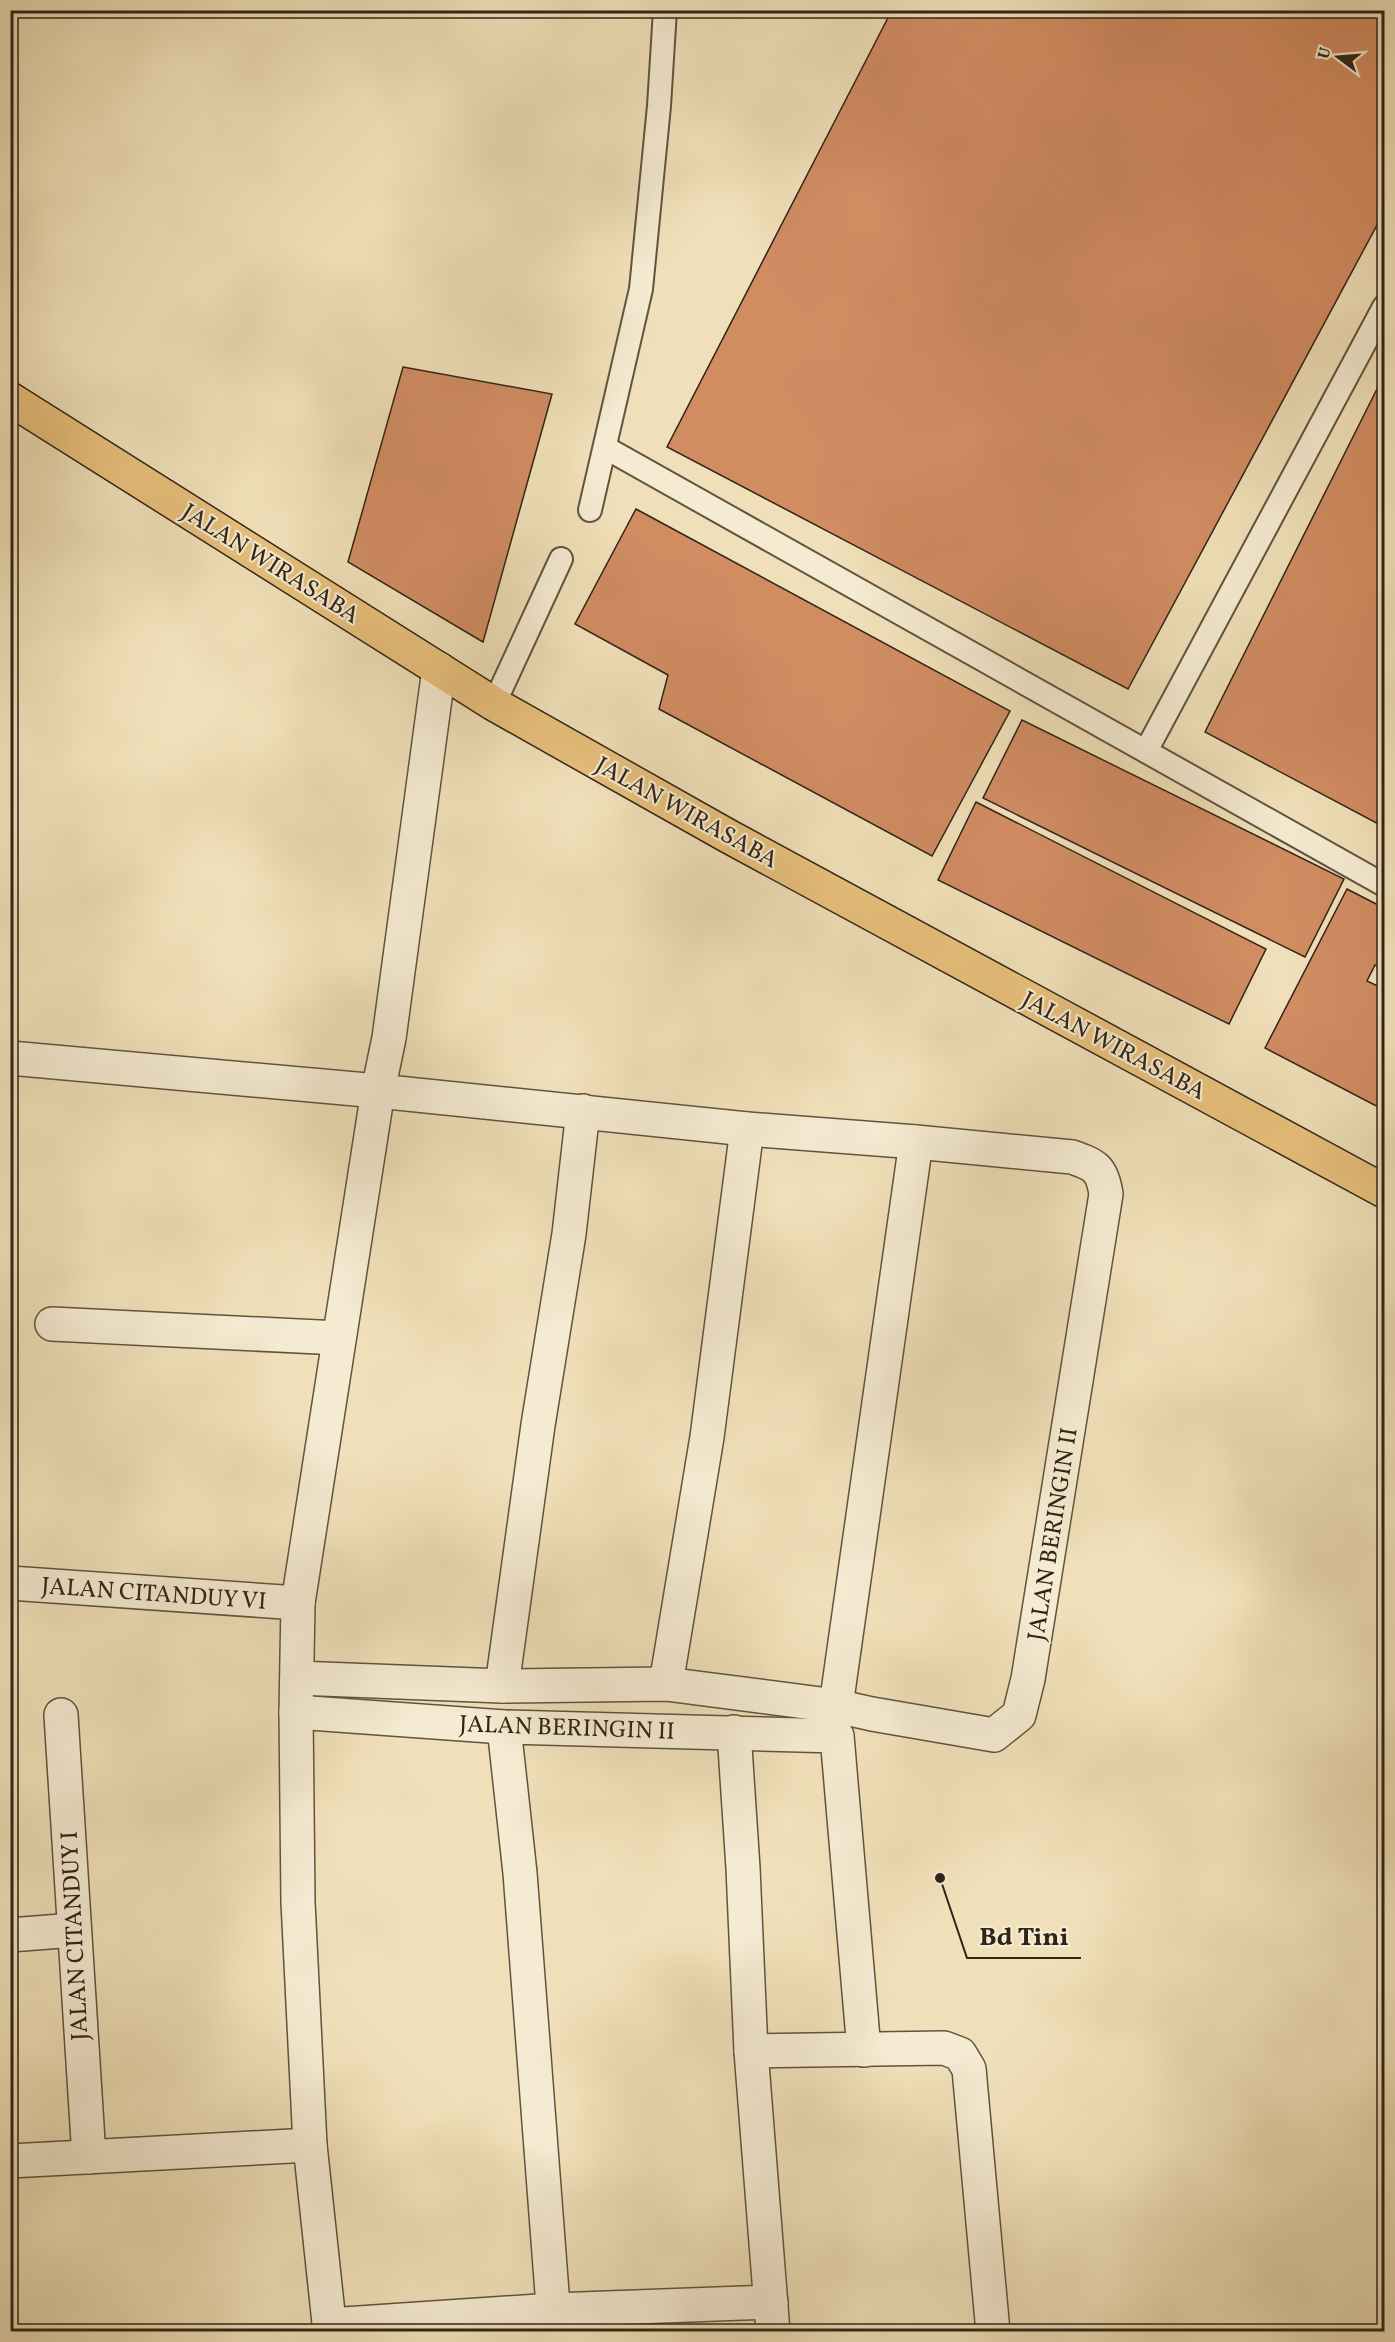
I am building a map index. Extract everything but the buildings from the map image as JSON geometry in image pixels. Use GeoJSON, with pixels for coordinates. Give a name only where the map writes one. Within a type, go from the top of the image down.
{"type":"FeatureCollection","features":[{"type":"Feature","properties":{"kind":"main road","name":"JALAN WIRASABA"},"geometry":{"type":"LineString","coordinates":[[10,399],[494,704],[728,836],[1384,1191]]}},
{"type":"Feature","properties":{"kind":"street"},"geometry":{"type":"LineString","coordinates":[[439,669],[389,1038],[378,1091],[298,1603],[296,1712],[298,1902],[310,2145],[330,2328],[554,2320],[772,2316],[751,2051],[734,1732]]}},
{"type":"Feature","properties":{"kind":"street"},"geometry":{"type":"LineString","coordinates":[[10,1058],[378,1091],[747,1129],[916,1142],[837,1721],[864,2050]]}},
{"type":"Feature","properties":{"kind":"street"},"geometry":{"type":"LineString","coordinates":[[502,1686],[584,1111]]}},
{"type":"Feature","properties":{"kind":"street"},"geometry":{"type":"LineString","coordinates":[[666,1684],[707,1437],[747,1129]]}},
{"type":"Feature","properties":{"kind":"street","name":"JALAN BERINGIN II"},"geometry":{"type":"LineString","coordinates":[[296,1712],[504,1727],[734,1732],[837,1721],[872,1714],[994,1735],[1019,1715],[1030,1667],[1106,1194],[1104,1179],[1094,1165],[1072,1157],[916,1142]]}},
{"type":"Feature","properties":{"kind":"street"},"geometry":{"type":"LineString","coordinates":[[52,1324],[339,1338]]}},
{"type":"Feature","properties":{"kind":"street","name":"JALAN CITANDUY VI"},"geometry":{"type":"LineString","coordinates":[[10,1583],[298,1603]]}},
{"type":"Feature","properties":{"kind":"street"},"geometry":{"type":"LineString","coordinates":[[297,1678],[502,1686],[666,1684],[837,1721]]}},
{"type":"Feature","properties":{"kind":"street","name":"JALAN CITANDUY I"},"geometry":{"type":"LineString","coordinates":[[61,1715],[89,2157]]}},
{"type":"Feature","properties":{"kind":"street"},"geometry":{"type":"LineString","coordinates":[[504,1727],[523,1907],[554,2320]]}},
{"type":"Feature","properties":{"kind":"street"},"geometry":{"type":"LineString","coordinates":[[10,1935],[74,1930]]}},
{"type":"Feature","properties":{"kind":"street"},"geometry":{"type":"LineString","coordinates":[[751,2051],[944,2048],[960,2054],[969,2069],[993,2331]]}},
{"type":"Feature","properties":{"kind":"street"},"geometry":{"type":"LineString","coordinates":[[10,2160],[310,2145]]}},
{"type":"Feature","properties":{"kind":"lane"},"geometry":{"type":"LineString","coordinates":[[590,510],[641,289],[656,138],[665,10]]}},
{"type":"Feature","properties":{"kind":"lane"},"geometry":{"type":"LineString","coordinates":[[1146,751],[1384,307]]}},
{"type":"Feature","properties":{"kind":"lane"},"geometry":{"type":"LineString","coordinates":[[606,448],[1384,885]]}},
{"type":"Feature","properties":{"kind":"lane"},"geometry":{"type":"LineString","coordinates":[[494,704],[561,559]]}},
{"type":"Feature","properties":{"kind":"place","name":"Bd Tini"},"geometry":{"type":"Point","coordinates":[940,1878]}}]}
